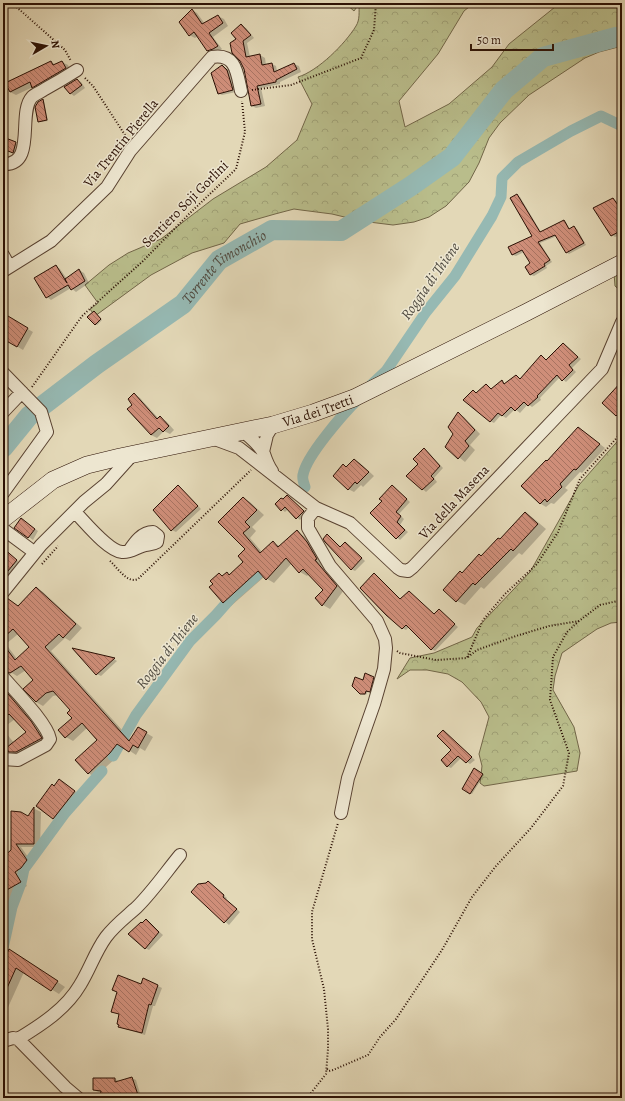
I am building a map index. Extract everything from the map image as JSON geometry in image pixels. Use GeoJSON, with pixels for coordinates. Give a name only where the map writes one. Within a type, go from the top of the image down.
{"type":"FeatureCollection","features":[{"type":"Feature","properties":{"kind":"street","name":"Via Trentin Pierella"},"geometry":{"type":"LineString","coordinates":[[6,268],[51,242],[107,187],[130,151],[212,57],[219,56],[228,58],[233,62],[241,92]]}},
{"type":"Feature","properties":{"kind":"street"},"geometry":{"type":"LineString","coordinates":[[3,164],[16,161],[23,152],[27,108],[31,98],[77,70]]}},
{"type":"Feature","properties":{"kind":"street"},"geometry":{"type":"LineString","coordinates":[[3,255],[6,268]]}},
{"type":"Feature","properties":{"kind":"street","name":"Via dei Tretti"},"geometry":{"type":"LineString","coordinates":[[3,519],[53,480],[87,465],[273,426],[354,398],[622,263]]}},
{"type":"Feature","properties":{"kind":"street","name":"Via della Masena"},"geometry":{"type":"LineString","coordinates":[[244,432],[247,448],[262,458],[274,474],[316,508],[350,524],[395,566],[401,570],[408,571],[602,368],[622,322]]}},
{"type":"Feature","properties":{"kind":"street"},"geometry":{"type":"LineString","coordinates":[[3,373],[19,392],[41,412],[47,432],[3,493]]}},
{"type":"Feature","properties":{"kind":"street"},"geometry":{"type":"LineString","coordinates":[[3,412],[19,392]]}},
{"type":"Feature","properties":{"kind":"street"},"geometry":{"type":"LineString","coordinates":[[262,458],[267,435],[273,426]]}},
{"type":"Feature","properties":{"kind":"street","name":"Via della Masena"},"geometry":{"type":"LineString","coordinates":[[212,438],[262,458]]}},
{"type":"Feature","properties":{"kind":"street"},"geometry":{"type":"LineString","coordinates":[[3,592],[34,552],[84,502],[106,484],[134,454]]}},
{"type":"Feature","properties":{"kind":"street"},"geometry":{"type":"LineString","coordinates":[[316,508],[308,518],[308,528],[330,566],[377,622],[385,639],[386,648],[384,669],[374,704],[348,778],[342,812]]}},
{"type":"Feature","properties":{"kind":"street"},"geometry":{"type":"LineString","coordinates":[[75,512],[109,547],[117,552],[129,551]]}},
{"type":"Feature","properties":{"kind":"street"},"geometry":{"type":"LineString","coordinates":[[3,529],[34,552]]}},
{"type":"Feature","properties":{"kind":"street"},"geometry":{"type":"LineString","coordinates":[[3,677],[41,721],[49,733],[50,739],[46,745],[18,760],[3,759]]}},
{"type":"Feature","properties":{"kind":"street"},"geometry":{"type":"LineString","coordinates":[[3,1041],[13,1038],[18,1039],[38,1027],[61,1008],[80,986],[95,954],[105,938],[117,924],[137,907],[180,855]]}},
{"type":"Feature","properties":{"kind":"street"},"geometry":{"type":"LineString","coordinates":[[18,1039],[64,1087],[78,1098]]}},
{"type":"Feature","properties":{"kind":"path"},"geometry":{"type":"LineString","coordinates":[[12,3],[65,50],[77,70],[93,86],[128,138],[130,151]]}},
{"type":"Feature","properties":{"kind":"path"},"geometry":{"type":"LineString","coordinates":[[241,92],[291,85],[361,58],[374,30],[376,3]]}},
{"type":"Feature","properties":{"kind":"path","name":"Sentiero Soji Gorlini"},"geometry":{"type":"LineString","coordinates":[[19,392],[82,316],[143,261],[236,169],[245,132],[241,92]]}},
{"type":"Feature","properties":{"kind":"path"},"geometry":{"type":"LineString","coordinates":[[467,658],[483,620],[505,594],[537,564],[558,532],[580,478],[622,432]]}},
{"type":"Feature","properties":{"kind":"path"},"geometry":{"type":"LineString","coordinates":[[327,1069],[329,1071],[333,1070],[368,1055],[380,1037],[396,1019],[442,950],[472,897],[496,866],[531,828],[564,786],[569,752],[550,700],[553,657],[567,632],[579,621],[600,605],[622,600]]}},
{"type":"Feature","properties":{"kind":"path"},"geometry":{"type":"LineString","coordinates":[[385,639],[392,648],[400,653],[436,660],[467,658],[477,650],[516,636],[548,626],[579,621]]}},
{"type":"Feature","properties":{"kind":"path"},"geometry":{"type":"LineString","coordinates":[[307,1098],[326,1074],[328,1039],[326,1006],[322,978],[314,947],[312,912],[342,812]]}},
{"type":"Feature","properties":{"kind":"green space"},"geometry":{"type":"Polygon","coordinates":[[[345,3],[474,3],[464,11],[438,54],[399,101],[405,127],[449,104],[492,67],[509,44],[560,3],[622,3],[622,46],[599,52],[585,58],[529,95],[500,123],[489,138],[479,163],[469,182],[446,206],[429,217],[414,222],[393,225],[294,209],[240,224],[224,243],[192,253],[151,275],[95,316],[90,309],[98,303],[85,285],[109,265],[128,253],[161,239],[213,199],[266,167],[297,140],[312,104],[298,77],[314,69],[330,56],[345,41],[356,26],[359,18],[359,4],[354,11],[345,3]]]}},
{"type":"Feature","properties":{"kind":"green space"},"geometry":{"type":"Polygon","coordinates":[[[622,269],[622,292],[615,286],[614,273],[622,269]]]}},
{"type":"Feature","properties":{"kind":"green space"},"geometry":{"type":"Polygon","coordinates":[[[622,436],[622,622],[611,623],[597,629],[562,653],[555,676],[553,690],[574,727],[580,753],[577,771],[484,786],[480,783],[482,766],[479,754],[489,717],[481,702],[462,682],[448,674],[427,670],[410,670],[397,679],[410,658],[434,653],[472,637],[477,628],[530,572],[579,485],[622,436]]]}},
{"type":"Feature","properties":{"kind":"building"},"geometry":{"type":"Polygon","coordinates":[[[192,9],[202,24],[218,15],[223,23],[209,33],[218,46],[207,51],[194,32],[189,36],[179,22],[192,9]]]}},
{"type":"Feature","properties":{"kind":"building"},"geometry":{"type":"Polygon","coordinates":[[[241,24],[251,35],[243,41],[246,57],[260,54],[262,65],[272,63],[274,72],[294,63],[297,69],[276,80],[276,82],[257,86],[261,104],[251,106],[244,69],[240,61],[232,53],[230,43],[236,39],[231,33],[241,24]]]}},
{"type":"Feature","properties":{"kind":"building"},"geometry":{"type":"Polygon","coordinates":[[[51,61],[53,65],[62,61],[66,68],[32,88],[30,82],[10,92],[5,83],[51,61]]]}},
{"type":"Feature","properties":{"kind":"building"},"geometry":{"type":"Polygon","coordinates":[[[222,65],[227,70],[233,90],[218,94],[211,73],[222,65]]]}},
{"type":"Feature","properties":{"kind":"building"},"geometry":{"type":"Polygon","coordinates":[[[77,79],[82,85],[70,94],[64,87],[77,79]]]}},
{"type":"Feature","properties":{"kind":"building"},"geometry":{"type":"Polygon","coordinates":[[[43,99],[47,120],[38,122],[35,107],[38,102],[43,99]]]}},
{"type":"Feature","properties":{"kind":"building"},"geometry":{"type":"Polygon","coordinates":[[[3,137],[16,142],[13,153],[3,149],[3,137]]]}},
{"type":"Feature","properties":{"kind":"building"},"geometry":{"type":"Polygon","coordinates":[[[517,194],[540,232],[564,220],[569,229],[574,226],[584,243],[566,253],[555,235],[538,242],[550,260],[544,264],[545,266],[530,275],[525,267],[530,263],[522,250],[512,255],[508,247],[532,236],[510,198],[517,194]]]}},
{"type":"Feature","properties":{"kind":"building"},"geometry":{"type":"Polygon","coordinates":[[[613,198],[622,211],[622,230],[611,236],[593,208],[613,198]]]}},
{"type":"Feature","properties":{"kind":"building"},"geometry":{"type":"Polygon","coordinates":[[[56,265],[67,283],[65,279],[79,269],[85,281],[71,290],[68,285],[46,298],[34,278],[56,265]]]}},
{"type":"Feature","properties":{"kind":"building"},"geometry":{"type":"Polygon","coordinates":[[[94,311],[101,319],[95,325],[87,317],[94,311]]]}},
{"type":"Feature","properties":{"kind":"building"},"geometry":{"type":"Polygon","coordinates":[[[3,313],[28,328],[17,347],[3,339],[3,313]]]}},
{"type":"Feature","properties":{"kind":"building"},"geometry":{"type":"Polygon","coordinates":[[[563,343],[578,357],[569,365],[573,370],[562,381],[557,375],[528,406],[524,402],[515,411],[511,407],[502,416],[498,413],[490,422],[463,400],[473,390],[476,393],[486,384],[491,389],[502,380],[504,384],[516,375],[520,379],[541,355],[546,360],[563,343]]]}},
{"type":"Feature","properties":{"kind":"building"},"geometry":{"type":"Polygon","coordinates":[[[622,381],[622,410],[616,416],[602,403],[622,381]]]}},
{"type":"Feature","properties":{"kind":"building"},"geometry":{"type":"Polygon","coordinates":[[[134,393],[157,419],[160,416],[169,426],[163,432],[159,428],[151,435],[127,409],[132,405],[128,399],[134,393]]]}},
{"type":"Feature","properties":{"kind":"building"},"geometry":{"type":"Polygon","coordinates":[[[458,412],[475,430],[465,441],[469,446],[458,459],[445,447],[453,434],[448,427],[458,412]]]}},
{"type":"Feature","properties":{"kind":"building"},"geometry":{"type":"Polygon","coordinates":[[[578,427],[600,444],[576,470],[574,469],[560,484],[562,487],[547,502],[545,499],[540,504],[521,486],[546,460],[547,461],[578,427]]]}},
{"type":"Feature","properties":{"kind":"building"},"geometry":{"type":"Polygon","coordinates":[[[424,448],[440,466],[431,476],[434,479],[422,490],[406,476],[418,464],[413,459],[424,448]]]}},
{"type":"Feature","properties":{"kind":"building"},"geometry":{"type":"Polygon","coordinates":[[[354,459],[369,472],[357,484],[355,482],[348,490],[333,476],[343,464],[346,467],[354,459]]]}},
{"type":"Feature","properties":{"kind":"building"},"geometry":{"type":"Polygon","coordinates":[[[178,485],[198,506],[171,531],[153,510],[178,485]]]}},
{"type":"Feature","properties":{"kind":"building"},"geometry":{"type":"Polygon","coordinates":[[[392,485],[407,499],[396,512],[401,516],[397,522],[405,530],[396,539],[370,513],[382,501],[379,499],[392,485]]]}},
{"type":"Feature","properties":{"kind":"building"},"geometry":{"type":"Polygon","coordinates":[[[287,495],[304,511],[296,519],[285,507],[281,511],[275,504],[287,495]]]}},
{"type":"Feature","properties":{"kind":"building"},"geometry":{"type":"Polygon","coordinates":[[[243,497],[257,510],[245,522],[250,527],[243,533],[260,553],[273,541],[278,547],[297,530],[307,542],[317,559],[315,560],[337,586],[322,606],[315,598],[323,590],[303,569],[299,573],[286,558],[266,580],[258,571],[223,603],[209,587],[213,584],[210,581],[219,573],[222,576],[227,572],[229,575],[243,562],[238,556],[245,549],[218,522],[243,497]]]}},
{"type":"Feature","properties":{"kind":"building"},"geometry":{"type":"Polygon","coordinates":[[[525,512],[538,524],[513,551],[511,549],[475,585],[473,583],[456,602],[443,590],[460,571],[462,573],[479,554],[481,556],[498,538],[500,539],[525,512]]]}},
{"type":"Feature","properties":{"kind":"building"},"geometry":{"type":"Polygon","coordinates":[[[21,518],[35,529],[28,538],[14,528],[21,518]]]}},
{"type":"Feature","properties":{"kind":"building"},"geometry":{"type":"Polygon","coordinates":[[[327,534],[340,547],[345,542],[362,558],[351,570],[323,539],[327,534]]]}},
{"type":"Feature","properties":{"kind":"building"},"geometry":{"type":"Polygon","coordinates":[[[3,548],[17,560],[3,577],[3,548]]]}},
{"type":"Feature","properties":{"kind":"building"},"geometry":{"type":"Polygon","coordinates":[[[374,573],[400,599],[409,591],[434,614],[439,609],[455,624],[431,650],[406,625],[402,629],[360,588],[374,573]]]}},
{"type":"Feature","properties":{"kind":"building"},"geometry":{"type":"Polygon","coordinates":[[[36,587],[76,624],[63,638],[59,634],[45,647],[129,741],[138,727],[147,732],[138,748],[133,745],[129,752],[117,744],[110,753],[88,774],[75,760],[97,740],[82,723],[65,738],[58,730],[72,718],[67,713],[70,710],[53,691],[46,693],[36,702],[23,689],[33,680],[21,666],[10,673],[3,670],[3,644],[15,660],[29,647],[13,629],[3,638],[3,599],[7,598],[18,606],[36,587]]]}},
{"type":"Feature","properties":{"kind":"building"},"geometry":{"type":"Polygon","coordinates":[[[72,648],[115,658],[96,675],[72,648]]]}},
{"type":"Feature","properties":{"kind":"building"},"geometry":{"type":"Polygon","coordinates":[[[365,673],[374,677],[370,692],[366,691],[365,694],[360,694],[352,686],[355,677],[363,680],[365,673]]]}},
{"type":"Feature","properties":{"kind":"building"},"geometry":{"type":"Polygon","coordinates":[[[3,688],[31,721],[42,738],[16,752],[9,752],[6,748],[26,732],[9,714],[3,719],[3,688]]]}},
{"type":"Feature","properties":{"kind":"building"},"geometry":{"type":"Polygon","coordinates":[[[443,730],[472,757],[466,763],[458,756],[447,767],[441,760],[451,750],[437,736],[443,730]]]}},
{"type":"Feature","properties":{"kind":"building"},"geometry":{"type":"Polygon","coordinates":[[[474,768],[483,774],[470,794],[462,789],[474,768]]]}},
{"type":"Feature","properties":{"kind":"building"},"geometry":{"type":"Polygon","coordinates":[[[59,779],[75,791],[53,819],[36,806],[52,784],[54,786],[59,779]]]}},
{"type":"Feature","properties":{"kind":"building"},"geometry":{"type":"Polygon","coordinates":[[[34,807],[34,844],[16,844],[27,860],[21,868],[15,872],[21,882],[3,892],[3,865],[6,864],[3,857],[11,850],[11,811],[21,812],[28,816],[34,807]]]}},
{"type":"Feature","properties":{"kind":"building"},"geometry":{"type":"Polygon","coordinates":[[[208,881],[237,909],[224,923],[191,892],[198,884],[206,883],[208,881]]]}},
{"type":"Feature","properties":{"kind":"building"},"geometry":{"type":"Polygon","coordinates":[[[146,919],[159,932],[145,949],[128,934],[146,919]]]}},
{"type":"Feature","properties":{"kind":"building"},"geometry":{"type":"Polygon","coordinates":[[[9,949],[58,981],[51,991],[16,968],[3,997],[3,963],[9,949]]]}},
{"type":"Feature","properties":{"kind":"building"},"geometry":{"type":"Polygon","coordinates":[[[118,975],[141,984],[143,978],[158,985],[151,1005],[149,1004],[142,1033],[118,1027],[119,1025],[117,1024],[119,1014],[111,1012],[117,992],[112,990],[118,975]]]}},
{"type":"Feature","properties":{"kind":"building"},"geometry":{"type":"Polygon","coordinates":[[[132,1077],[138,1095],[127,1098],[100,1097],[101,1091],[93,1090],[93,1078],[115,1078],[115,1082],[132,1077]]]}},
{"type":"Feature","properties":{"kind":"waterway","name":"Torrente Timonchio"},"geometry":{"type":"LineString","coordinates":[[3,448],[29,416],[97,364],[183,304],[219,260],[272,230],[341,231],[411,186],[452,157],[504,90],[543,57],[616,37],[622,37]]}},
{"type":"Feature","properties":{"kind":"waterway","name":"Roggia di Thiene"},"geometry":{"type":"LineString","coordinates":[[371,385],[386,371],[426,312],[455,276],[492,216],[501,197],[502,178],[518,162],[571,131],[601,116],[622,126]]}},
{"type":"Feature","properties":{"kind":"waterway","name":"Roggia di Thiene"},"geometry":{"type":"LineString","coordinates":[[305,487],[303,475],[311,457],[335,424],[358,399]]}},
{"type":"Feature","properties":{"kind":"waterway","name":"Roggia di Thiene"},"geometry":{"type":"LineString","coordinates":[[113,756],[136,715],[190,641],[231,598],[257,575]]}},
{"type":"Feature","properties":{"kind":"waterway","name":"Roggia di Thiene"},"geometry":{"type":"LineString","coordinates":[[3,948],[12,907],[21,883],[24,869],[65,813],[102,771]]}}]}
